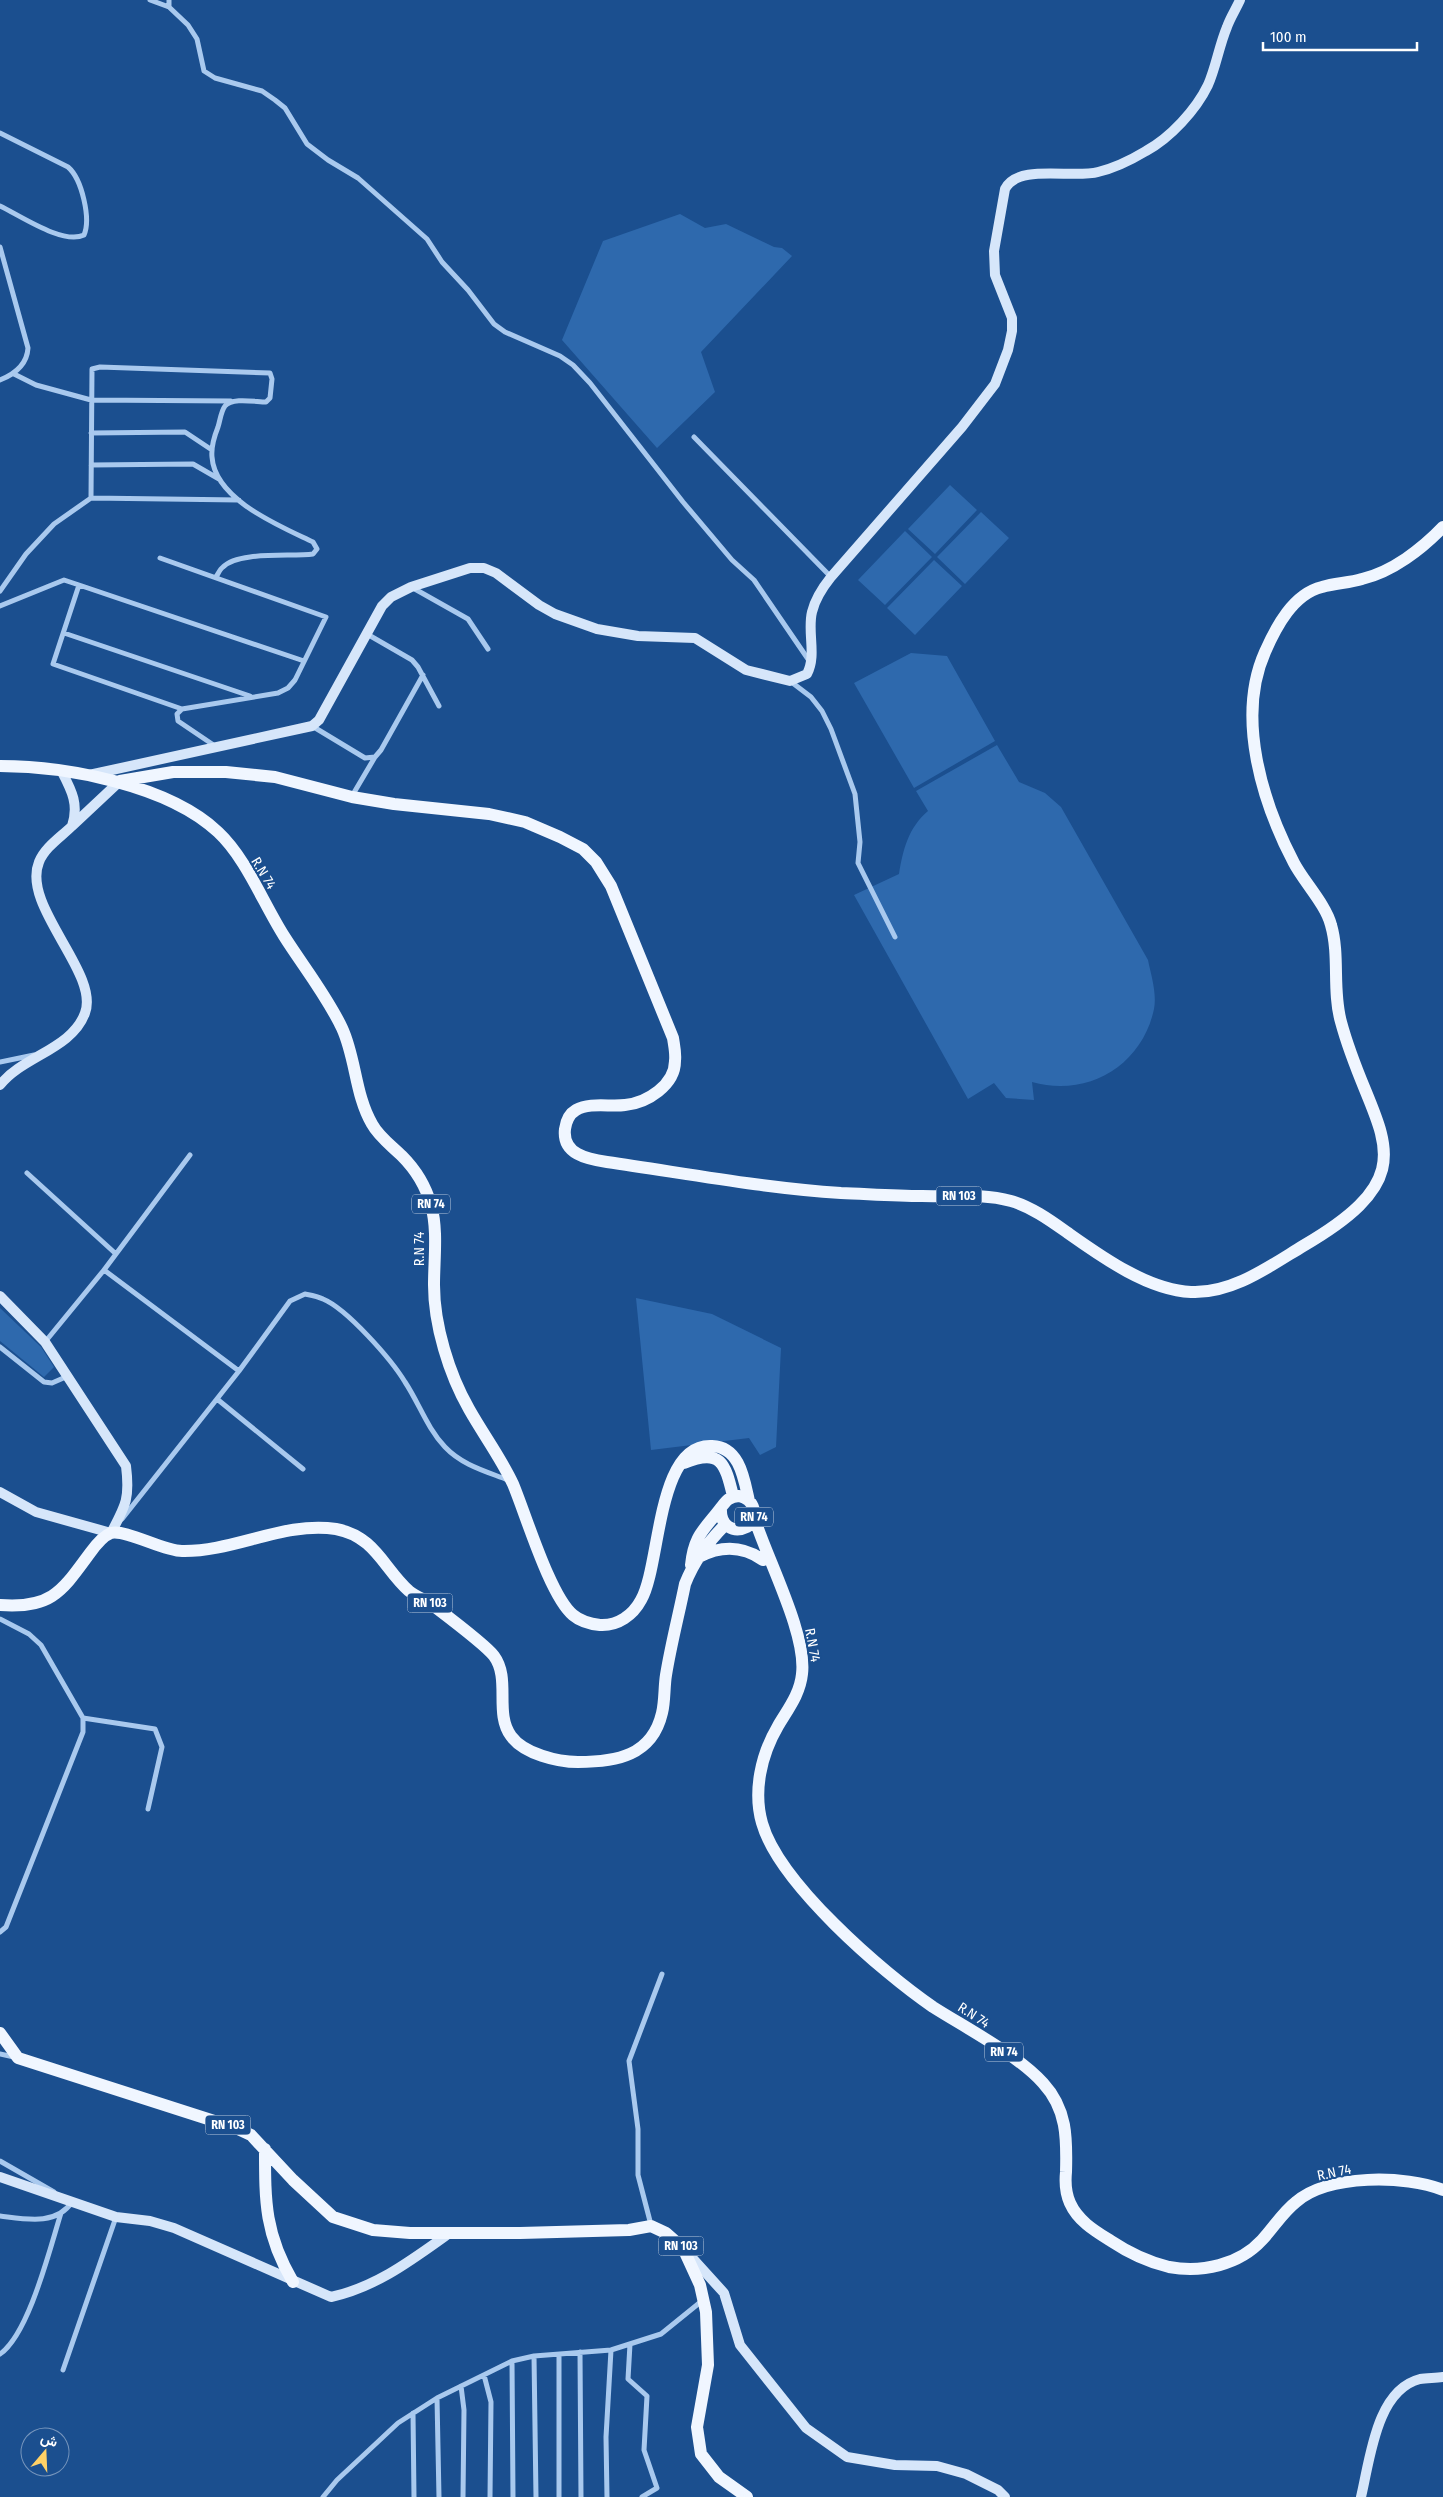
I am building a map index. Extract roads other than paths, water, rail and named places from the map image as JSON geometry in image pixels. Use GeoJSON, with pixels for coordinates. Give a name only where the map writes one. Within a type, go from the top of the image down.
{"type":"FeatureCollection","features":[{"type":"Feature","properties":{"kind":"main road","name":"RN 103"},"geometry":{"type":"LineString","coordinates":[[120,781],[173,772],[226,772],[276,777],[352,797],[394,804],[489,814],[525,822],[584,849],[611,886],[673,1038],[676,1063],[668,1081],[647,1099],[627,1105],[578,1108],[571,1113],[566,1123],[565,1142],[570,1150],[581,1156],[607,1162],[836,1193],[992,1196],[1019,1203],[1044,1216],[1106,1260],[1140,1277],[1173,1289],[1190,1292],[1225,1288],[1260,1272],[1326,1233],[1362,1205],[1382,1174],[1385,1152],[1380,1126],[1340,1020],[1334,982],[1335,948],[1331,922],[1294,862],[1263,783],[1250,709],[1255,677],[1270,641],[1284,616],[1296,602],[1316,588],[1365,579],[1408,558],[1443,527]]}},
{"type":"Feature","properties":{"kind":"main road","name":"R.N 74"},"geometry":{"type":"LineString","coordinates":[[0,766],[28,767],[120,781],[194,814],[220,834],[246,870],[281,931],[341,1026],[353,1057],[364,1106],[372,1125],[405,1159],[422,1182],[431,1206],[434,1223],[434,1290],[441,1341],[466,1404],[512,1481],[558,1595],[571,1614],[585,1622],[602,1625],[619,1622],[634,1612],[649,1582],[665,1495],[671,1480],[693,1450],[707,1446],[724,1448],[739,1465],[749,1501],[753,1506],[754,1517],[796,1629],[802,1654],[802,1676],[796,1697],[776,1729],[764,1755],[759,1778],[758,1798],[762,1823],[774,1852],[796,1884],[885,1971],[930,2005],[1002,2051],[1040,2079],[1053,2094],[1063,2115],[1067,2134],[1065,2182],[1069,2201],[1078,2216],[1092,2229],[1148,2261],[1172,2267],[1196,2268],[1220,2265],[1240,2258],[1263,2239],[1298,2199],[1316,2190],[1375,2179],[1401,2180],[1443,2190]]}},
{"type":"Feature","properties":{"kind":"main road","name":"RN 74"},"geometry":{"type":"LineString","coordinates":[[681,1464],[703,1456],[716,1459],[725,1468],[733,1496]]}},
{"type":"Feature","properties":{"kind":"main road","name":"RN 74"},"geometry":{"type":"LineString","coordinates":[[721,1508],[733,1496],[739,1496],[749,1501]]}},
{"type":"Feature","properties":{"kind":"main road","name":"RN 103"},"geometry":{"type":"LineString","coordinates":[[691,1570],[692,1556],[702,1529],[721,1508]]}},
{"type":"Feature","properties":{"kind":"main road","name":"R.N 74"},"geometry":{"type":"LineString","coordinates":[[721,1508],[720,1514],[731,1528],[764,1560],[774,1574]]}},
{"type":"Feature","properties":{"kind":"main road","name":"RN 74"},"geometry":{"type":"LineString","coordinates":[[731,1528],[747,1527],[754,1517]]}},
{"type":"Feature","properties":{"kind":"main road","name":"RN 103"},"geometry":{"type":"LineString","coordinates":[[111,1533],[125,1534],[169,1549],[182,1551],[224,1545],[306,1528],[339,1530],[355,1535],[381,1556],[410,1592],[429,1603],[494,1656],[502,1676],[503,1711],[512,1736],[536,1754],[568,1762],[606,1762],[635,1752],[654,1736],[662,1713],[674,1633],[685,1584],[699,1556],[731,1528]]}},
{"type":"Feature","properties":{"kind":"main road"},"geometry":{"type":"LineString","coordinates":[[0,1606],[14,1606],[48,1600],[58,1594],[97,1543],[111,1533]]}},
{"type":"Feature","properties":{"kind":"main road"},"geometry":{"type":"LineString","coordinates":[[699,1556],[717,1549],[727,1548],[746,1551],[764,1560]]}},
{"type":"Feature","properties":{"kind":"main road"},"geometry":{"type":"LineString","coordinates":[[0,2033],[18,2058]]}},
{"type":"Feature","properties":{"kind":"main road","name":"RN 103"},"geometry":{"type":"LineString","coordinates":[[18,2058],[236,2128],[251,2135],[293,2180],[333,2217],[372,2230],[410,2233],[621,2230],[651,2226],[666,2233],[683,2248],[700,2284],[706,2312],[708,2365],[697,2427],[701,2454],[719,2477],[747,2497]]}},
{"type":"Feature","properties":{"kind":"main road"},"geometry":{"type":"LineString","coordinates":[[266,2149],[265,2198],[271,2232],[278,2258],[293,2282]]}},
{"type":"Feature","properties":{"kind":"street"},"geometry":{"type":"LineString","coordinates":[[150,0],[169,7],[188,26],[197,39],[204,71],[215,78],[262,91],[275,100],[284,108],[308,144],[328,160],[358,178],[427,238],[442,262],[468,290],[494,324],[505,332],[560,356],[590,383],[683,502],[732,560],[754,580],[812,665]]}},
{"type":"Feature","properties":{"kind":"street"},"geometry":{"type":"LineString","coordinates":[[169,0],[169,7]]}},
{"type":"Feature","properties":{"kind":"street"},"geometry":{"type":"LineString","coordinates":[[790,681],[807,674],[812,665],[812,612],[830,576],[962,427],[995,384],[1008,350],[1012,331],[1012,318],[994,275],[994,251],[1005,189],[1009,181],[1020,176],[1036,173],[1074,175],[1097,173],[1117,166],[1148,150],[1168,134],[1192,109],[1208,85],[1226,28],[1240,0]]}},
{"type":"Feature","properties":{"kind":"street"},"geometry":{"type":"LineString","coordinates":[[0,133],[68,167],[74,173],[79,182],[88,226],[84,235],[76,239],[63,237],[0,206]]}},
{"type":"Feature","properties":{"kind":"street"},"geometry":{"type":"LineString","coordinates":[[0,246],[28,348],[25,363],[14,374],[0,380]]}},
{"type":"Feature","properties":{"kind":"street"},"geometry":{"type":"LineString","coordinates":[[14,374],[36,385],[91,400],[266,402],[270,398],[272,379],[270,373],[100,367],[92,369],[91,374],[91,400],[91,498]]}},
{"type":"Feature","properties":{"kind":"street"},"geometry":{"type":"LineString","coordinates":[[221,481],[214,469],[213,442],[225,406],[231,401]]}},
{"type":"Feature","properties":{"kind":"street"},"geometry":{"type":"LineString","coordinates":[[91,433],[185,432],[212,450]]}},
{"type":"Feature","properties":{"kind":"street"},"geometry":{"type":"LineString","coordinates":[[694,437],[830,576]]}},
{"type":"Feature","properties":{"kind":"street"},"geometry":{"type":"LineString","coordinates":[[91,466],[193,464],[202,467],[221,481],[239,500],[258,515],[313,542],[317,549],[313,554],[244,558],[231,561],[223,567],[216,577]]}},
{"type":"Feature","properties":{"kind":"street"},"geometry":{"type":"LineString","coordinates":[[0,591],[26,554],[54,524],[91,498],[239,500]]}},
{"type":"Feature","properties":{"kind":"street"},"geometry":{"type":"LineString","coordinates":[[79,585],[53,664],[182,709],[252,697],[288,688],[304,661],[326,616],[160,558]]}},
{"type":"Feature","properties":{"kind":"street"},"geometry":{"type":"LineString","coordinates":[[85,776],[312,726],[319,720],[382,606],[391,597],[411,588],[470,568],[484,568],[496,573],[539,605],[564,617],[597,629],[638,636],[695,638],[746,670],[790,681],[811,697],[822,711],[831,729],[855,794],[860,842],[858,863],[895,937]]}},
{"type":"Feature","properties":{"kind":"street"},"geometry":{"type":"LineString","coordinates":[[0,606],[64,580],[304,661]]}},
{"type":"Feature","properties":{"kind":"street"},"geometry":{"type":"LineString","coordinates":[[411,588],[468,619],[488,649]]}},
{"type":"Feature","properties":{"kind":"street"},"geometry":{"type":"LineString","coordinates":[[64,633],[252,697]]}},
{"type":"Feature","properties":{"kind":"street"},"geometry":{"type":"LineString","coordinates":[[367,634],[412,660],[423,675],[439,706]]}},
{"type":"Feature","properties":{"kind":"street"},"geometry":{"type":"LineString","coordinates":[[352,797],[423,675]]}},
{"type":"Feature","properties":{"kind":"street"},"geometry":{"type":"LineString","coordinates":[[182,709],[177,714],[178,721],[216,747]]}},
{"type":"Feature","properties":{"kind":"street"},"geometry":{"type":"LineString","coordinates":[[312,726],[365,758],[375,757]]}},
{"type":"Feature","properties":{"kind":"street"},"geometry":{"type":"LineString","coordinates":[[62,772],[75,798],[76,814],[72,826]]}},
{"type":"Feature","properties":{"kind":"street"},"geometry":{"type":"LineString","coordinates":[[0,1085],[8,1076],[74,1033],[86,1012],[87,992],[45,910],[37,874],[38,863],[46,850],[120,781]]}},
{"type":"Feature","properties":{"kind":"street"},"geometry":{"type":"LineString","coordinates":[[0,1062],[41,1054]]}},
{"type":"Feature","properties":{"kind":"street"},"geometry":{"type":"LineString","coordinates":[[45,1342],[104,1270],[190,1155]]}},
{"type":"Feature","properties":{"kind":"street"},"geometry":{"type":"LineString","coordinates":[[27,1173],[116,1254]]}},
{"type":"Feature","properties":{"kind":"street"},"geometry":{"type":"LineString","coordinates":[[104,1270],[239,1371]]}},
{"type":"Feature","properties":{"kind":"street"},"geometry":{"type":"LineString","coordinates":[[111,1533],[239,1371],[290,1301],[304,1294],[323,1299],[341,1311],[387,1356],[405,1382],[429,1426],[445,1446],[469,1466],[512,1481]]}},
{"type":"Feature","properties":{"kind":"street"},"geometry":{"type":"LineString","coordinates":[[0,1296],[45,1342],[126,1466],[127,1504],[111,1533]]}},
{"type":"Feature","properties":{"kind":"street"},"geometry":{"type":"LineString","coordinates":[[0,1347],[32,1375],[44,1382],[52,1383],[68,1376]]}},
{"type":"Feature","properties":{"kind":"street"},"geometry":{"type":"LineString","coordinates":[[217,1399],[303,1469]]}},
{"type":"Feature","properties":{"kind":"street"},"geometry":{"type":"LineString","coordinates":[[0,1492],[36,1512],[111,1533]]}},
{"type":"Feature","properties":{"kind":"street"},"geometry":{"type":"LineString","coordinates":[[0,1619],[29,1634],[41,1645],[83,1718],[83,1732],[6,1927],[1,1930]]}},
{"type":"Feature","properties":{"kind":"street"},"geometry":{"type":"LineString","coordinates":[[83,1718],[155,1729],[162,1746],[148,1809]]}},
{"type":"Feature","properties":{"kind":"street"},"geometry":{"type":"LineString","coordinates":[[651,2226],[638,2175],[638,2129],[629,2062],[662,1974]]}},
{"type":"Feature","properties":{"kind":"street"},"geometry":{"type":"LineString","coordinates":[[0,2054],[18,2058]]}},
{"type":"Feature","properties":{"kind":"street"},"geometry":{"type":"LineString","coordinates":[[0,2161],[73,2203]]}},
{"type":"Feature","properties":{"kind":"street"},"geometry":{"type":"LineString","coordinates":[[0,2177],[116,2217],[150,2221],[174,2228],[293,2282],[331,2297],[355,2292],[371,2285],[452,2232]]}},
{"type":"Feature","properties":{"kind":"street"},"geometry":{"type":"LineString","coordinates":[[0,2216],[42,2221],[61,2213],[73,2203]]}},
{"type":"Feature","properties":{"kind":"street"},"geometry":{"type":"LineString","coordinates":[[0,2354],[11,2345],[20,2331],[36,2290],[61,2213]]}},
{"type":"Feature","properties":{"kind":"street"},"geometry":{"type":"LineString","coordinates":[[63,2370],[116,2217]]}},
{"type":"Feature","properties":{"kind":"street"},"geometry":{"type":"LineString","coordinates":[[683,2248],[711,2276],[724,2293],[740,2345],[806,2428],[847,2457],[895,2465],[937,2466],[966,2474],[998,2490],[1004,2497]]}},
{"type":"Feature","properties":{"kind":"street"},"geometry":{"type":"LineString","coordinates":[[323,2497],[337,2480],[398,2423],[437,2398],[512,2361],[534,2356],[559,2356],[580,2352],[611,2350],[661,2334],[704,2300]]}},
{"type":"Feature","properties":{"kind":"street"},"geometry":{"type":"LineString","coordinates":[[630,2344],[628,2379],[648,2396],[644,2450],[657,2488],[642,2497]]}},
{"type":"Feature","properties":{"kind":"street"},"geometry":{"type":"LineString","coordinates":[[607,2497],[606,2437],[611,2350]]}},
{"type":"Feature","properties":{"kind":"street"},"geometry":{"type":"LineString","coordinates":[[580,2352],[581,2497]]}},
{"type":"Feature","properties":{"kind":"street"},"geometry":{"type":"LineString","coordinates":[[534,2356],[536,2497]]}},
{"type":"Feature","properties":{"kind":"street"},"geometry":{"type":"LineString","coordinates":[[559,2356],[559,2497]]}},
{"type":"Feature","properties":{"kind":"street"},"geometry":{"type":"LineString","coordinates":[[512,2361],[513,2497]]}},
{"type":"Feature","properties":{"kind":"street"},"geometry":{"type":"LineString","coordinates":[[484,2375],[491,2402],[490,2497]]}},
{"type":"Feature","properties":{"kind":"street"},"geometry":{"type":"LineString","coordinates":[[1361,2497],[1379,2421],[1387,2406],[1401,2389],[1419,2379],[1443,2377]]}},
{"type":"Feature","properties":{"kind":"street"},"geometry":{"type":"LineString","coordinates":[[461,2386],[464,2410],[463,2497]]}},
{"type":"Feature","properties":{"kind":"street"},"geometry":{"type":"LineString","coordinates":[[437,2398],[439,2497]]}},
{"type":"Feature","properties":{"kind":"street"},"geometry":{"type":"LineString","coordinates":[[413,2413],[414,2497]]}}]}
